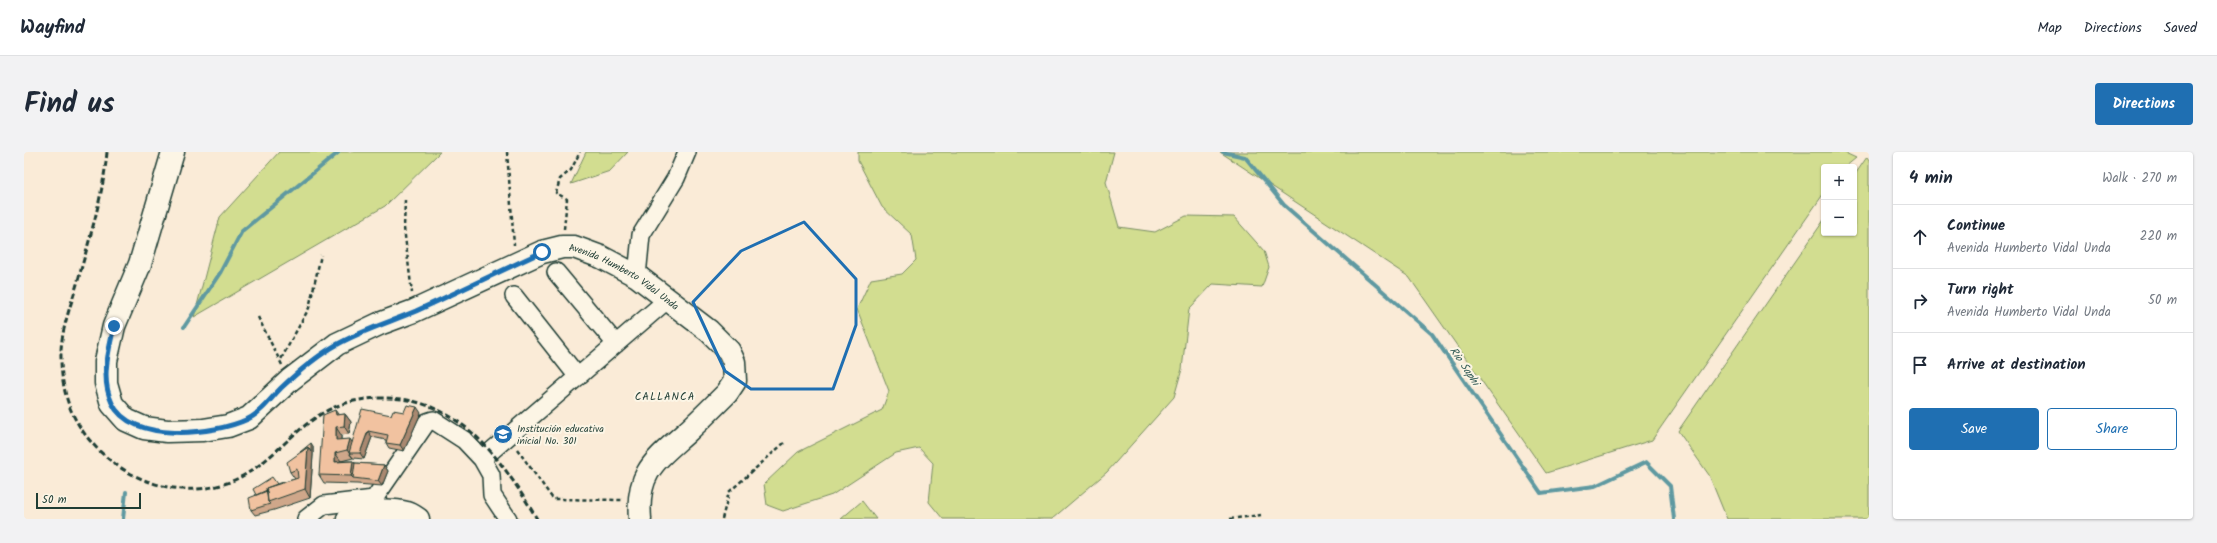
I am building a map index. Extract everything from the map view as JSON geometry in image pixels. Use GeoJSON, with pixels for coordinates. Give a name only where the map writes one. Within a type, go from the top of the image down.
{"type":"FeatureCollection","features":[{"type":"Feature","properties":{"kind":"main road","name":"Avenida Humberto Vidal Unda"},"geometry":{"type":"LineString","coordinates":[[173,152],[140,264],[114,326],[106,361],[106,383],[112,404],[126,420],[144,428],[167,431],[203,430],[228,426],[249,418],[290,380],[337,344],[379,324],[414,311],[542,252],[562,247],[574,247],[600,257],[638,276],[667,300],[709,330],[729,351],[734,362],[735,382],[727,393],[666,449],[651,466],[642,485],[639,510]]}},
{"type":"Feature","properties":{"kind":"main road"},"geometry":{"type":"LineString","coordinates":[[348,519],[351,516],[376,510],[382,505],[407,513],[418,519]]}},
{"type":"Feature","properties":{"kind":"street"},"geometry":{"type":"LineString","coordinates":[[638,276],[641,235],[676,178],[687,152]]}},
{"type":"Feature","properties":{"kind":"street"},"geometry":{"type":"LineString","coordinates":[[556,272],[616,344]]}},
{"type":"Feature","properties":{"kind":"street"},"geometry":{"type":"LineString","coordinates":[[514,296],[578,377]]}},
{"type":"Feature","properties":{"kind":"street"},"geometry":{"type":"LineString","coordinates":[[482,459],[667,300]]}},
{"type":"Feature","properties":{"kind":"street"},"geometry":{"type":"LineString","coordinates":[[306,519],[324,505],[382,505],[427,422],[434,420],[451,431],[482,459],[491,475],[492,495],[508,519]]}},
{"type":"Feature","properties":{"kind":"path"},"geometry":{"type":"LineString","coordinates":[[507,152],[516,264]]}},
{"type":"Feature","properties":{"kind":"path"},"geometry":{"type":"LineString","coordinates":[[562,247],[567,199],[556,193],[560,179],[571,170],[580,152]]}},
{"type":"Feature","properties":{"kind":"path"},"geometry":{"type":"LineString","coordinates":[[405,200],[404,228],[414,311]]}},
{"type":"Feature","properties":{"kind":"path"},"geometry":{"type":"LineString","coordinates":[[280,361],[310,308],[321,255]]}},
{"type":"Feature","properties":{"kind":"path"},"geometry":{"type":"LineString","coordinates":[[258,317],[290,380]]}},
{"type":"Feature","properties":{"kind":"path"},"geometry":{"type":"LineString","coordinates":[[509,437],[553,499],[639,510]]}},
{"type":"Feature","properties":{"kind":"path"},"geometry":{"type":"LineString","coordinates":[[722,519],[729,492],[784,443]]}},
{"type":"Feature","properties":{"kind":"path"},"geometry":{"type":"LineString","coordinates":[[1230,519],[1261,515]]}},
{"type":"Feature","properties":{"kind":"highlighted area"},"geometry":{"type":"Polygon","coordinates":[[[804,222],[856,279],[856,325],[833,389],[751,389],[725,371],[693,302],[741,251],[804,222]]]}},
{"type":"Feature","properties":{"kind":"green space"},"geometry":{"type":"Polygon","coordinates":[[[279,152],[440,152],[385,206],[194,317],[220,217],[279,152]]]}},
{"type":"Feature","properties":{"kind":"green space"},"geometry":{"type":"Polygon","coordinates":[[[586,152],[628,152],[610,171],[571,184],[586,152]]]}},
{"type":"Feature","properties":{"kind":"green space"},"geometry":{"type":"Polygon","coordinates":[[[858,152],[1114,152],[1106,182],[1119,227],[1155,232],[1186,216],[1234,217],[1264,251],[1269,267],[1262,287],[1213,284],[1189,309],[1182,369],[1174,397],[1107,472],[1052,519],[943,519],[929,502],[933,463],[919,448],[896,453],[832,495],[783,511],[767,505],[764,484],[798,452],[882,410],[889,391],[857,309],[871,279],[902,274],[916,260],[912,235],[882,207],[858,161],[858,152]]]}},
{"type":"Feature","properties":{"kind":"green space"},"geometry":{"type":"Polygon","coordinates":[[[1220,152],[1843,152],[1856,158],[1849,164],[1821,164],[1821,197],[1652,440],[1546,473],[1409,277],[1220,152]]]}},
{"type":"Feature","properties":{"kind":"green space"},"geometry":{"type":"Polygon","coordinates":[[[1867,157],[1869,160],[1869,519],[1727,519],[1709,475],[1678,431],[1821,224],[1821,236],[1857,236],[1857,172],[1867,157]]]}},
{"type":"Feature","properties":{"kind":"green space"},"geometry":{"type":"Polygon","coordinates":[[[862,501],[876,519],[841,519],[862,501]]]}},
{"type":"Feature","properties":{"kind":"building"},"geometry":{"type":"Polygon","coordinates":[[[407,405],[417,407],[400,445],[386,443],[388,435],[368,431],[360,453],[349,453],[362,409],[391,415],[393,410],[404,412],[407,405]]]}},
{"type":"Feature","properties":{"kind":"building"},"geometry":{"type":"Polygon","coordinates":[[[335,410],[336,415],[345,414],[344,426],[336,427],[336,440],[350,439],[347,450],[335,453],[335,462],[353,461],[351,476],[319,475],[323,415],[335,410]]]}},
{"type":"Feature","properties":{"kind":"building"},"geometry":{"type":"Polygon","coordinates":[[[311,443],[311,452],[308,447],[300,452],[311,443]]]}},
{"type":"Feature","properties":{"kind":"building"},"geometry":{"type":"Polygon","coordinates":[[[308,447],[305,489],[268,502],[266,488],[298,478],[297,469],[290,472],[287,462],[308,447]]]}},
{"type":"Feature","properties":{"kind":"building"},"geometry":{"type":"Polygon","coordinates":[[[355,463],[384,465],[378,481],[353,478],[355,463]]]}},
{"type":"Feature","properties":{"kind":"building"},"geometry":{"type":"Polygon","coordinates":[[[272,477],[277,484],[266,488],[267,490],[256,495],[253,489],[272,477]]]}},
{"type":"Feature","properties":{"kind":"building"},"geometry":{"type":"Polygon","coordinates":[[[267,491],[268,502],[270,504],[251,510],[249,498],[267,491]]]}},
{"type":"Feature","properties":{"kind":"waterway"},"geometry":{"type":"LineString","coordinates":[[184,327],[220,273],[242,231],[339,152]]}},
{"type":"Feature","properties":{"kind":"waterway","name":"Rio Saphi"},"geometry":{"type":"LineString","coordinates":[[1223,152],[1245,157],[1284,205],[1432,334],[1541,493],[1595,486],[1646,462],[1670,486],[1674,519]]}},
{"type":"Feature","properties":{"kind":"waterway"},"geometry":{"type":"LineString","coordinates":[[123,519],[126,492]]}},
{"type":"Feature","properties":{"kind":"railway"},"geometry":{"type":"LineString","coordinates":[[107,152],[95,218],[62,339],[61,364],[63,383],[68,402],[81,429],[96,447],[114,463],[134,476],[156,484],[180,489],[203,488],[227,483],[264,462],[306,424],[332,408],[355,401],[378,398],[406,400],[432,407],[454,419],[474,434],[492,453],[508,474],[537,519]]}},
{"type":"Feature","properties":{"kind":"place","name":"Institución educativa inicial No. 301"},"geometry":{"type":"Point","coordinates":[503,434]}},
{"type":"Feature","properties":{"kind":"district","name":"CALLANCA"},"geometry":{"type":"Point","coordinates":[665,396]}},
{"type":"Feature","properties":{"kind":"route"},"geometry":{"type":"LineString","coordinates":[[114,326],[106,361],[106,383],[112,404],[126,420],[144,428],[184,432],[228,426],[249,418],[312,361],[337,344],[379,324],[414,311],[542,252]]}}]}
